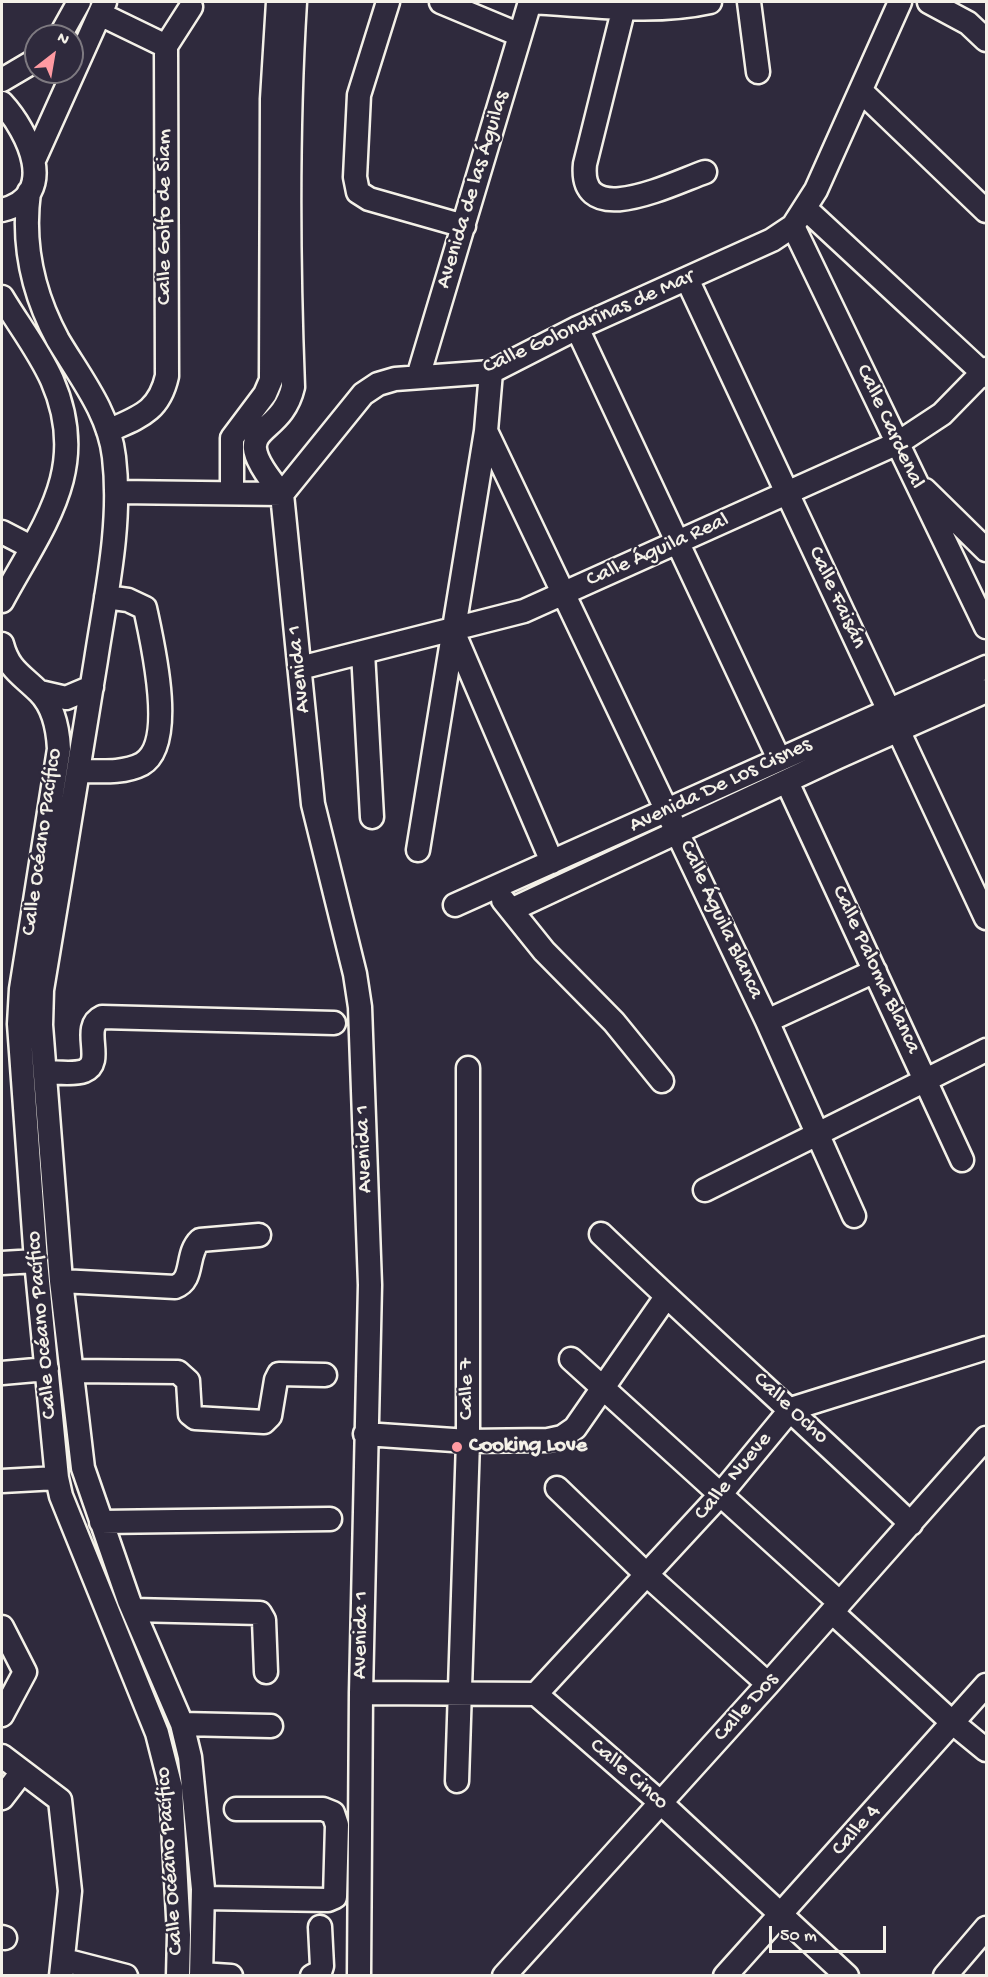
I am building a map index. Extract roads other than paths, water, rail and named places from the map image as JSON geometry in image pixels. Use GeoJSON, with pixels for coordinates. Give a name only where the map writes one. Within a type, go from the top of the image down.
{"type":"FeatureCollection","features":[{"type":"Feature","properties":{"kind":"street"},"geometry":{"type":"LineString","coordinates":[[67,24],[79,2]]}},
{"type":"Feature","properties":{"kind":"street"},"geometry":{"type":"LineString","coordinates":[[278,2],[282,384],[287,402],[256,441],[254,448],[257,461],[282,494]]}},
{"type":"Feature","properties":{"kind":"street"},"geometry":{"type":"LineString","coordinates":[[280,99],[295,2]]}},
{"type":"Feature","properties":{"kind":"street"},"geometry":{"type":"LineString","coordinates":[[388,2],[359,95],[355,177],[358,192],[369,199],[464,226]]}},
{"type":"Feature","properties":{"kind":"street"},"geometry":{"type":"LineString","coordinates":[[441,2],[520,35]]}},
{"type":"Feature","properties":{"kind":"street"},"geometry":{"type":"LineString","coordinates":[[530,2],[624,7],[710,2]]}},
{"type":"Feature","properties":{"kind":"street","name":"Avenida de las Águilas"},"geometry":{"type":"LineString","coordinates":[[418,377],[530,2]]}},
{"type":"Feature","properties":{"kind":"street"},"geometry":{"type":"LineString","coordinates":[[749,2],[758,72]]}},
{"type":"Feature","properties":{"kind":"street"},"geometry":{"type":"LineString","coordinates":[[900,2],[862,92],[799,217],[985,373]]}},
{"type":"Feature","properties":{"kind":"street"},"geometry":{"type":"LineString","coordinates":[[929,2],[968,23],[987,40]]}},
{"type":"Feature","properties":{"kind":"street"},"geometry":{"type":"LineString","coordinates":[[34,160],[103,8],[166,45],[191,7]]}},
{"type":"Feature","properties":{"kind":"street"},"geometry":{"type":"LineString","coordinates":[[624,7],[583,180],[590,192],[606,201],[623,200],[705,172]]}},
{"type":"Feature","properties":{"kind":"street","name":"Calle Golfo de Siam"},"geometry":{"type":"LineString","coordinates":[[108,431],[152,408],[163,394],[167,376],[166,45]]}},
{"type":"Feature","properties":{"kind":"street"},"geometry":{"type":"LineString","coordinates":[[2,81],[24,67]]}},
{"type":"Feature","properties":{"kind":"street"},"geometry":{"type":"LineString","coordinates":[[862,92],[987,211]]}},
{"type":"Feature","properties":{"kind":"street"},"geometry":{"type":"LineString","coordinates":[[2,103],[28,139],[34,160]]}},
{"type":"Feature","properties":{"kind":"street","name":"Calle Océano Pacífico"},"geometry":{"type":"LineString","coordinates":[[34,160],[34,173],[25,220],[34,282],[58,338],[87,387],[108,431],[114,454],[117,492],[106,597],[42,990],[41,1025],[62,1281],[83,1468],[133,1610],[182,1724],[194,1783],[203,1898],[201,1975]]}},
{"type":"Feature","properties":{"kind":"street"},"geometry":{"type":"LineString","coordinates":[[2,210],[21,202],[29,192]]}},
{"type":"Feature","properties":{"kind":"street","name":"Calle Golondrinas de Mar"},"geometry":{"type":"LineString","coordinates":[[282,494],[363,394],[378,384],[418,377],[491,372],[577,328],[772,240],[799,217]]}},
{"type":"Feature","properties":{"kind":"street","name":"Calle Cardenal"},"geometry":{"type":"LineString","coordinates":[[799,217],[913,479],[987,627]]}},
{"type":"Feature","properties":{"kind":"street","name":"Calle Faisán"},"geometry":{"type":"LineString","coordinates":[[687,279],[892,720],[987,918]]}},
{"type":"Feature","properties":{"kind":"street"},"geometry":{"type":"LineString","coordinates":[[2,297],[52,380],[67,430],[67,461],[64,479],[54,507],[2,601]]}},
{"type":"Feature","properties":{"kind":"street"},"geometry":{"type":"LineString","coordinates":[[577,328],[779,759]]}},
{"type":"Feature","properties":{"kind":"street"},"geometry":{"type":"LineString","coordinates":[[417,850],[486,431],[491,372]]}},
{"type":"Feature","properties":{"kind":"street","name":"Calle Águila Real"},"geometry":{"type":"LineString","coordinates":[[300,668],[453,631],[524,611],[898,443],[942,414],[985,373]]}},
{"type":"Feature","properties":{"kind":"street"},"geometry":{"type":"LineString","coordinates":[[232,493],[230,447],[235,431],[265,394],[282,384]]}},
{"type":"Feature","properties":{"kind":"street","name":"Calle Águila Blanca"},"geometry":{"type":"LineString","coordinates":[[486,431],[562,594],[679,833],[855,1216]]}},
{"type":"Feature","properties":{"kind":"street"},"geometry":{"type":"LineString","coordinates":[[231,461],[257,461]]}},
{"type":"Feature","properties":{"kind":"street"},"geometry":{"type":"LineString","coordinates":[[913,479],[987,550]]}},
{"type":"Feature","properties":{"kind":"street"},"geometry":{"type":"LineString","coordinates":[[117,492],[282,494]]}},
{"type":"Feature","properties":{"kind":"street","name":"Avenida 1"},"geometry":{"type":"LineString","coordinates":[[282,494],[313,804],[355,975],[360,1007],[370,1285],[365,1434],[359,1976]]}},
{"type":"Feature","properties":{"kind":"street"},"geometry":{"type":"LineString","coordinates":[[2,532],[31,547]]}},
{"type":"Feature","properties":{"kind":"street"},"geometry":{"type":"LineString","coordinates":[[78,771],[128,769],[144,763],[155,748],[161,725],[156,663],[145,608],[128,600],[106,597]]}},
{"type":"Feature","properties":{"kind":"street"},"geometry":{"type":"LineString","coordinates":[[453,631],[552,862]]}},
{"type":"Feature","properties":{"kind":"street","name":"Calle Océano Pacífico"},"geometry":{"type":"LineString","coordinates":[[2,644],[8,674],[40,692],[58,727],[59,748],[21,989],[18,1024],[36,1261],[57,1478],[61,1496],[157,1733],[171,1788],[179,1935],[178,1976]]}},
{"type":"Feature","properties":{"kind":"street"},"geometry":{"type":"LineString","coordinates":[[363,652],[372,817]]}},
{"type":"Feature","properties":{"kind":"street","name":"Avenida De Los Cisnes"},"geometry":{"type":"LineString","coordinates":[[511,910],[787,782],[987,667]]}},
{"type":"Feature","properties":{"kind":"street"},"geometry":{"type":"LineString","coordinates":[[40,692],[66,698],[92,687]]}},
{"type":"Feature","properties":{"kind":"street","name":"Avenida De Los Cisnes"},"geometry":{"type":"LineString","coordinates":[[455,905],[668,811],[779,759],[892,720],[987,691]]}},
{"type":"Feature","properties":{"kind":"street","name":"Calle Paloma Blanca"},"geometry":{"type":"LineString","coordinates":[[787,782],[963,1160]]}},
{"type":"Feature","properties":{"kind":"street"},"geometry":{"type":"LineString","coordinates":[[493,888],[544,951],[614,1022],[662,1081]]}},
{"type":"Feature","properties":{"kind":"street"},"geometry":{"type":"LineString","coordinates":[[767,1021],[875,971]]}},
{"type":"Feature","properties":{"kind":"street"},"geometry":{"type":"LineString","coordinates":[[45,1072],[83,1071],[90,1066],[93,1060],[92,1027],[96,1020],[102,1017],[334,1023]]}},
{"type":"Feature","properties":{"kind":"street"},"geometry":{"type":"LineString","coordinates":[[705,1190],[987,1050]]}},
{"type":"Feature","properties":{"kind":"street","name":"Calle 7"},"geometry":{"type":"LineString","coordinates":[[457,1781],[468,1441],[468,1068]]}},
{"type":"Feature","properties":{"kind":"street"},"geometry":{"type":"LineString","coordinates":[[25,1122],[49,1121]]}},
{"type":"Feature","properties":{"kind":"street","name":"Calle Ocho"},"geometry":{"type":"LineString","coordinates":[[601,1234],[666,1297],[791,1409],[911,1524]]}},
{"type":"Feature","properties":{"kind":"street"},"geometry":{"type":"LineString","coordinates":[[62,1281],[175,1287],[183,1284],[187,1278],[191,1251],[200,1240],[260,1235]]}},
{"type":"Feature","properties":{"kind":"street"},"geometry":{"type":"LineString","coordinates":[[2,1263],[36,1261]]}},
{"type":"Feature","properties":{"kind":"street"},"geometry":{"type":"LineString","coordinates":[[365,1434],[468,1441],[548,1440],[562,1437],[575,1428],[666,1297]]}},
{"type":"Feature","properties":{"kind":"street"},"geometry":{"type":"LineString","coordinates":[[791,1409],[987,1348]]}},
{"type":"Feature","properties":{"kind":"street"},"geometry":{"type":"LineString","coordinates":[[570,1359],[720,1495],[953,1723],[987,1750]]}},
{"type":"Feature","properties":{"kind":"street"},"geometry":{"type":"LineString","coordinates":[[2,1373],[47,1370]]}},
{"type":"Feature","properties":{"kind":"street"},"geometry":{"type":"LineString","coordinates":[[72,1371],[178,1372],[188,1381],[190,1414],[195,1418],[264,1422],[270,1416],[279,1374],[325,1375]]}},
{"type":"Feature","properties":{"kind":"street","name":"Calle Nueve"},"geometry":{"type":"LineString","coordinates":[[536,1694],[720,1495],[791,1409]]}},
{"type":"Feature","properties":{"kind":"street","name":"Calle Dos"},"geometry":{"type":"LineString","coordinates":[[504,1976],[987,1438]]}},
{"type":"Feature","properties":{"kind":"street"},"geometry":{"type":"LineString","coordinates":[[2,1481],[57,1478]]}},
{"type":"Feature","properties":{"kind":"street"},"geometry":{"type":"LineString","coordinates":[[557,1488],[647,1575],[768,1684]]}},
{"type":"Feature","properties":{"kind":"street"},"geometry":{"type":"LineString","coordinates":[[101,1522],[330,1519]]}},
{"type":"Feature","properties":{"kind":"street"},"geometry":{"type":"LineString","coordinates":[[133,1610],[260,1613],[264,1620],[266,1672]]}},
{"type":"Feature","properties":{"kind":"street"},"geometry":{"type":"LineString","coordinates":[[2,1627],[25,1672],[2,1714]]}},
{"type":"Feature","properties":{"kind":"street","name":"Calle 4"},"geometry":{"type":"LineString","coordinates":[[725,1976],[987,1685]]}},
{"type":"Feature","properties":{"kind":"street"},"geometry":{"type":"LineString","coordinates":[[361,1693],[536,1694]]}},
{"type":"Feature","properties":{"kind":"street","name":"Calle Cinco"},"geometry":{"type":"LineString","coordinates":[[536,1694],[661,1803],[848,1976]]}},
{"type":"Feature","properties":{"kind":"street"},"geometry":{"type":"LineString","coordinates":[[182,1724],[271,1726]]}},
{"type":"Feature","properties":{"kind":"street"},"geometry":{"type":"LineString","coordinates":[[2,1756],[60,1800],[70,1892],[63,1968],[126,1976]]}},
{"type":"Feature","properties":{"kind":"street"},"geometry":{"type":"LineString","coordinates":[[2,1798],[22,1772]]}},
{"type":"Feature","properties":{"kind":"street"},"geometry":{"type":"LineString","coordinates":[[171,1788],[194,1783]]}},
{"type":"Feature","properties":{"kind":"street"},"geometry":{"type":"LineString","coordinates":[[203,1898],[328,1900],[335,1897],[337,1825],[333,1813],[323,1809],[236,1809]]}},
{"type":"Feature","properties":{"kind":"street"},"geometry":{"type":"LineString","coordinates":[[312,1976],[320,1972],[322,1965],[320,1928]]}},
{"type":"Feature","properties":{"kind":"street"},"geometry":{"type":"LineString","coordinates":[[945,1976],[987,1928]]}},
{"type":"Feature","properties":{"kind":"street"},"geometry":{"type":"LineString","coordinates":[[201,1975],[231,1976]]}},
{"type":"Feature","properties":{"kind":"place","name":"Cooking Love"},"geometry":{"type":"Point","coordinates":[457,1447]}}]}
